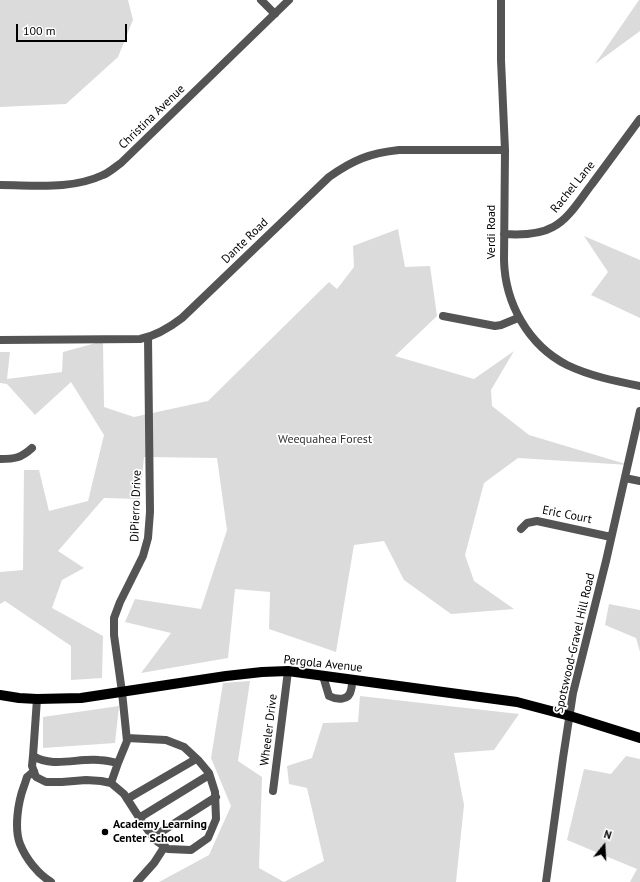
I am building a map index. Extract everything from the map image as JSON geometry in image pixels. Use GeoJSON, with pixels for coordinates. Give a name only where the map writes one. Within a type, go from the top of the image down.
{"type":"FeatureCollection","features":[{"type":"Feature","properties":{"kind":"main road","name":"Pergola Avenue"},"geometry":{"type":"LineString","coordinates":[[0,695],[37,699],[81,698],[226,676],[288,671],[517,702],[570,716],[640,738]]}},
{"type":"Feature","properties":{"kind":"street"},"geometry":{"type":"LineString","coordinates":[[261,0],[275,14]]}},
{"type":"Feature","properties":{"kind":"street","name":"Christina Avenue"},"geometry":{"type":"LineString","coordinates":[[0,185],[65,185],[82,182],[105,174],[121,163],[289,0]]}},
{"type":"Feature","properties":{"kind":"street","name":"Verdi Road"},"geometry":{"type":"LineString","coordinates":[[501,0],[505,150],[504,264],[509,294],[518,318],[531,335],[552,356],[583,372],[601,378],[640,386]]}},
{"type":"Feature","properties":{"kind":"street","name":"Rachel Lane"},"geometry":{"type":"LineString","coordinates":[[504,234],[527,234],[553,228],[561,222],[575,207],[640,119]]}},
{"type":"Feature","properties":{"kind":"street","name":"Dante Road"},"geometry":{"type":"LineString","coordinates":[[0,340],[148,338],[163,331],[182,318],[329,177],[362,157],[393,151],[505,150]]}},
{"type":"Feature","properties":{"kind":"street"},"geometry":{"type":"LineString","coordinates":[[444,316],[495,326],[518,318]]}},
{"type":"Feature","properties":{"kind":"street","name":"DiPierro Drive"},"geometry":{"type":"LineString","coordinates":[[127,738],[114,634],[114,618],[120,602],[143,556],[149,530],[148,338]]}},
{"type":"Feature","properties":{"kind":"street","name":"Spotswood-Gravel Hill Road"},"geometry":{"type":"LineString","coordinates":[[546,882],[563,758],[574,693],[640,411]]}},
{"type":"Feature","properties":{"kind":"street"},"geometry":{"type":"LineString","coordinates":[[0,459],[18,458],[32,448]]}},
{"type":"Feature","properties":{"kind":"street"},"geometry":{"type":"LineString","coordinates":[[625,478],[640,481]]}},
{"type":"Feature","properties":{"kind":"street","name":"Eric Court"},"geometry":{"type":"LineString","coordinates":[[521,529],[527,523],[537,521],[611,537]]}},
{"type":"Feature","properties":{"kind":"street","name":"Wheeler Drive"},"geometry":{"type":"LineString","coordinates":[[273,791],[288,671]]}},
{"type":"Feature","properties":{"kind":"street"},"geometry":{"type":"LineString","coordinates":[[323,676],[329,696],[340,699],[350,695],[352,680]]}},
{"type":"Feature","properties":{"kind":"street"},"geometry":{"type":"LineString","coordinates":[[37,699],[32,756],[32,766],[36,777],[46,782],[86,780],[111,783],[124,794],[155,840],[168,849],[192,850],[208,838],[216,820],[215,792],[210,775],[184,747],[166,740],[127,738],[111,783]]}},
{"type":"Feature","properties":{"kind":"street"},"geometry":{"type":"LineString","coordinates":[[32,756],[39,760],[50,762],[98,760],[118,763]]}},
{"type":"Feature","properties":{"kind":"street"},"geometry":{"type":"LineString","coordinates":[[127,799],[196,759]]}},
{"type":"Feature","properties":{"kind":"street"},"geometry":{"type":"LineString","coordinates":[[34,771],[27,777],[21,795],[18,816],[18,834],[20,844],[28,860],[46,879],[51,882]]}},
{"type":"Feature","properties":{"kind":"street"},"geometry":{"type":"LineString","coordinates":[[139,818],[210,775]]}},
{"type":"Feature","properties":{"kind":"street"},"geometry":{"type":"LineString","coordinates":[[153,837],[216,797]]}},
{"type":"Feature","properties":{"kind":"street"},"geometry":{"type":"LineString","coordinates":[[137,882],[154,863],[165,846]]}},
{"type":"Feature","properties":{"kind":"green space"},"geometry":{"type":"Polygon","coordinates":[[[0,0],[128,0],[133,20],[118,57],[66,104],[0,107],[0,0]]]}},
{"type":"Feature","properties":{"kind":"green space"},"geometry":{"type":"Polygon","coordinates":[[[639,0],[640,31],[595,64],[639,0]]]}},
{"type":"Feature","properties":{"kind":"green space","name":"Weequahea Forest"},"geometry":{"type":"Polygon","coordinates":[[[398,229],[405,267],[430,266],[437,316],[395,356],[474,379],[514,351],[491,390],[492,406],[529,435],[629,465],[518,458],[484,483],[465,555],[474,581],[514,609],[451,614],[404,580],[384,541],[354,545],[336,652],[269,629],[270,592],[235,589],[228,658],[141,673],[171,633],[125,622],[135,599],[201,609],[227,530],[217,458],[144,457],[140,499],[104,498],[58,551],[84,568],[62,580],[52,608],[103,636],[102,678],[71,680],[71,646],[5,601],[0,604],[0,572],[23,570],[24,470],[39,470],[49,511],[88,501],[104,435],[71,382],[35,415],[7,384],[0,383],[0,352],[10,352],[7,379],[62,372],[63,352],[103,341],[104,407],[134,417],[208,401],[329,282],[337,289],[354,267],[353,246],[398,229]]]}},
{"type":"Feature","properties":{"kind":"green space"},"geometry":{"type":"Polygon","coordinates":[[[584,236],[640,260],[640,318],[591,295],[608,272],[584,236]]]}},
{"type":"Feature","properties":{"kind":"green space"},"geometry":{"type":"Polygon","coordinates":[[[609,604],[640,610],[640,652],[636,638],[605,625],[609,604]]]}},
{"type":"Feature","properties":{"kind":"green space"},"geometry":{"type":"Polygon","coordinates":[[[250,681],[238,761],[262,777],[259,868],[284,882],[159,882],[209,855],[231,806],[211,758],[223,683],[250,681]]]}},
{"type":"Feature","properties":{"kind":"green space"},"geometry":{"type":"Polygon","coordinates":[[[360,696],[519,714],[494,750],[454,753],[464,805],[456,882],[284,882],[324,861],[307,788],[289,784],[287,766],[312,758],[323,723],[358,722],[360,696]]]}},
{"type":"Feature","properties":{"kind":"green space"},"geometry":{"type":"Polygon","coordinates":[[[119,706],[115,743],[43,748],[43,717],[119,706]]]}},
{"type":"Feature","properties":{"kind":"green space"},"geometry":{"type":"Polygon","coordinates":[[[626,756],[640,759],[640,882],[630,882],[637,869],[567,840],[584,769],[611,774],[626,756]]]}},
{"type":"Feature","properties":{"kind":"place","name":"Academy Learning Center School"},"geometry":{"type":"Point","coordinates":[105,832]}}]}
